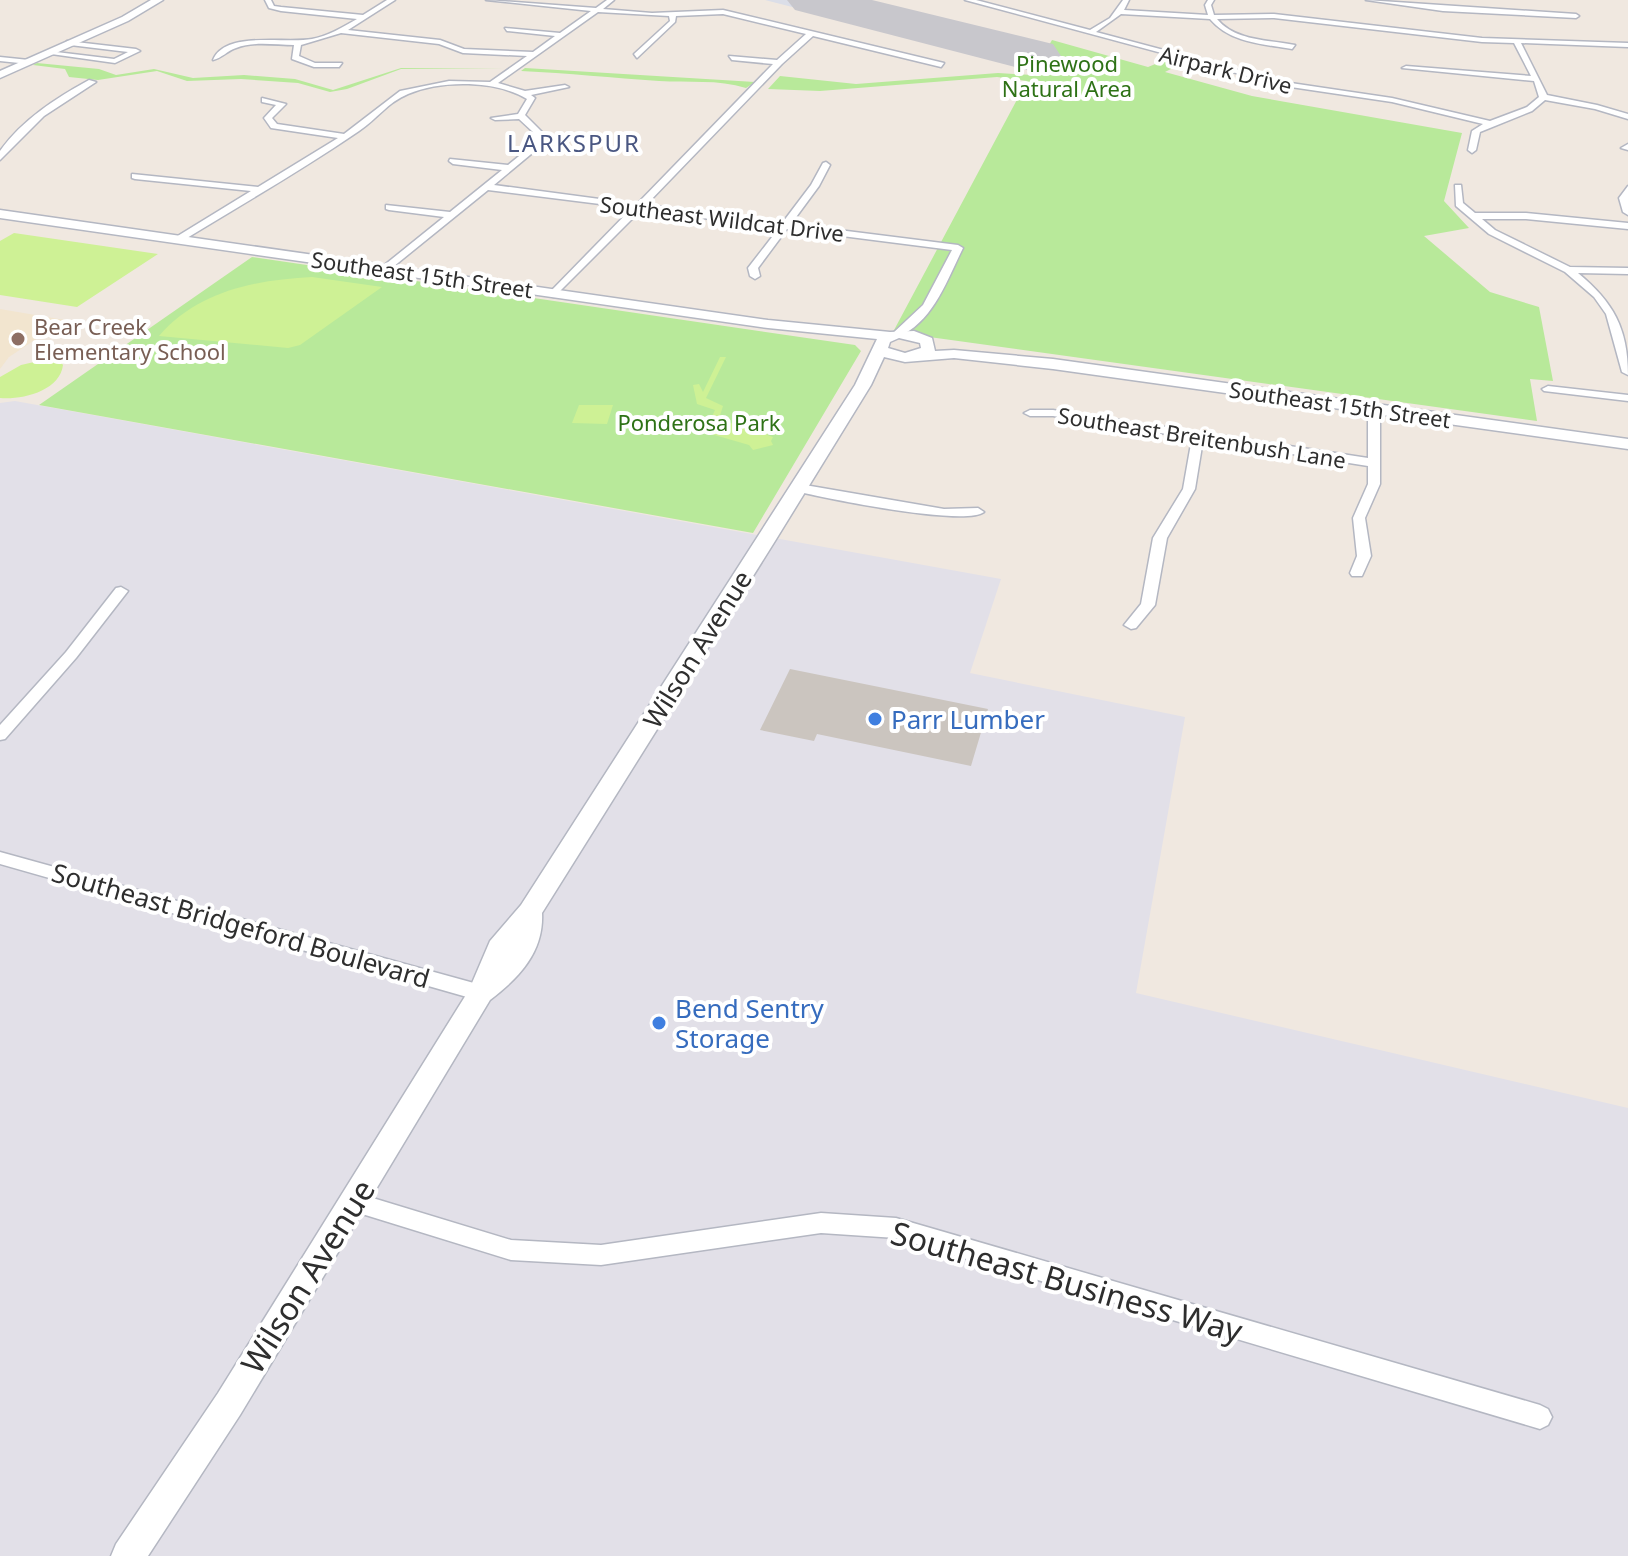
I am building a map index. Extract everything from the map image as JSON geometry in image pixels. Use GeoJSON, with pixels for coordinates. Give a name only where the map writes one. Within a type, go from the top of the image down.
{"type":"FeatureCollection","features":[{"type":"Feature","properties":{"kind":"main road"},"geometry":{"type":"LineString","coordinates":[[0,75],[125,19],[158,0]]}},
{"type":"Feature","properties":{"kind":"main road","name":"Southeast 15th Street"},"geometry":{"type":"LineString","coordinates":[[0,214],[887,341]]}},
{"type":"Feature","properties":{"kind":"main road"},"geometry":{"type":"LineString","coordinates":[[887,341],[918,348],[890,356],[887,341]]}},
{"type":"Feature","properties":{"kind":"main road","name":"Wilson Avenue"},"geometry":{"type":"LineString","coordinates":[[128,1556],[229,1404],[481,993],[511,970],[533,931],[530,912],[799,488],[887,341]]}},
{"type":"Feature","properties":{"kind":"main road","name":"Southeast 15th Street"},"geometry":{"type":"LineString","coordinates":[[918,348],[1628,444]]}},
{"type":"Feature","properties":{"kind":"main road","name":"Wilson Avenue"},"geometry":{"type":"LineString","coordinates":[[863,385],[918,348]]}},
{"type":"Feature","properties":{"kind":"street"},"geometry":{"type":"LineString","coordinates":[[268,0],[271,7],[281,9],[362,17]]}},
{"type":"Feature","properties":{"kind":"street"},"geometry":{"type":"LineString","coordinates":[[216,58],[228,48],[250,43],[315,41],[339,31],[392,0]]}},
{"type":"Feature","properties":{"kind":"street"},"geometry":{"type":"LineString","coordinates":[[489,0],[597,10],[740,14],[941,65]]}},
{"type":"Feature","properties":{"kind":"street"},"geometry":{"type":"LineString","coordinates":[[491,85],[611,0]]}},
{"type":"Feature","properties":{"kind":"street","name":"Airpark Drive"},"geometry":{"type":"LineString","coordinates":[[968,0],[1296,87],[1392,100],[1488,123]]}},
{"type":"Feature","properties":{"kind":"street"},"geometry":{"type":"LineString","coordinates":[[1093,31],[1121,12],[1126,0]]}},
{"type":"Feature","properties":{"kind":"street"},"geometry":{"type":"LineString","coordinates":[[1211,0],[1208,10],[1232,34],[1292,47]]}},
{"type":"Feature","properties":{"kind":"street"},"geometry":{"type":"LineString","coordinates":[[1369,0],[1443,9],[1576,16]]}},
{"type":"Feature","properties":{"kind":"street"},"geometry":{"type":"LineString","coordinates":[[702,1],[704,11]]}},
{"type":"Feature","properties":{"kind":"street"},"geometry":{"type":"LineString","coordinates":[[1016,12],[1024,6]]}},
{"type":"Feature","properties":{"kind":"street"},"geometry":{"type":"LineString","coordinates":[[1441,36],[1443,9]]}},
{"type":"Feature","properties":{"kind":"street"},"geometry":{"type":"LineString","coordinates":[[1121,12],[1299,18],[1441,36],[1628,45]]}},
{"type":"Feature","properties":{"kind":"street"},"geometry":{"type":"LineString","coordinates":[[637,56],[668,28],[673,21],[672,14]]}},
{"type":"Feature","properties":{"kind":"street"},"geometry":{"type":"LineString","coordinates":[[507,29],[561,35]]}},
{"type":"Feature","properties":{"kind":"street"},"geometry":{"type":"LineString","coordinates":[[339,31],[440,42],[463,51],[533,54]]}},
{"type":"Feature","properties":{"kind":"street"},"geometry":{"type":"LineString","coordinates":[[554,294],[779,62],[811,34]]}},
{"type":"Feature","properties":{"kind":"street"},"geometry":{"type":"LineString","coordinates":[[1516,41],[1537,79],[1543,97]]}},
{"type":"Feature","properties":{"kind":"street"},"geometry":{"type":"LineString","coordinates":[[48,53],[115,61],[136,51],[70,43]]}},
{"type":"Feature","properties":{"kind":"street"},"geometry":{"type":"LineString","coordinates":[[298,43],[295,57],[300,61],[339,65]]}},
{"type":"Feature","properties":{"kind":"street"},"geometry":{"type":"LineString","coordinates":[[732,58],[779,62]]}},
{"type":"Feature","properties":{"kind":"street"},"geometry":{"type":"LineString","coordinates":[[0,59],[29,62]]}},
{"type":"Feature","properties":{"kind":"street"},"geometry":{"type":"LineString","coordinates":[[1406,68],[1537,79]]}},
{"type":"Feature","properties":{"kind":"street"},"geometry":{"type":"LineString","coordinates":[[0,157],[20,133],[92,82]]}},
{"type":"Feature","properties":{"kind":"street"},"geometry":{"type":"LineString","coordinates":[[179,239],[365,123],[380,108],[408,91],[436,85],[491,85],[527,93],[565,87]]}},
{"type":"Feature","properties":{"kind":"street"},"geometry":{"type":"LineString","coordinates":[[521,116],[531,98],[527,93]]}},
{"type":"Feature","properties":{"kind":"street"},"geometry":{"type":"LineString","coordinates":[[1472,150],[1476,131],[1488,123],[1528,109],[1543,97],[1597,107],[1628,117]]}},
{"type":"Feature","properties":{"kind":"street"},"geometry":{"type":"LineString","coordinates":[[265,100],[282,104],[268,118],[274,126],[344,136]]}},
{"type":"Feature","properties":{"kind":"street"},"geometry":{"type":"LineString","coordinates":[[385,269],[538,145],[541,138],[538,131],[521,116],[495,118]]}},
{"type":"Feature","properties":{"kind":"street"},"geometry":{"type":"LineString","coordinates":[[453,161],[511,168]]}},
{"type":"Feature","properties":{"kind":"street"},"geometry":{"type":"LineString","coordinates":[[755,276],[753,268],[815,186],[826,165]]}},
{"type":"Feature","properties":{"kind":"street"},"geometry":{"type":"LineString","coordinates":[[135,176],[257,189]]}},
{"type":"Feature","properties":{"kind":"street","name":"Southeast Wildcat Drive"},"geometry":{"type":"LineString","coordinates":[[487,187],[958,248],[925,313]]}},
{"type":"Feature","properties":{"kind":"street"},"geometry":{"type":"LineString","coordinates":[[1458,187],[1459,204],[1492,232],[1568,270],[1598,295],[1622,332],[1628,372]]}},
{"type":"Feature","properties":{"kind":"street"},"geometry":{"type":"LineString","coordinates":[[1628,189],[1623,198],[1628,212]]}},
{"type":"Feature","properties":{"kind":"street"},"geometry":{"type":"LineString","coordinates":[[389,207],[452,215]]}},
{"type":"Feature","properties":{"kind":"street"},"geometry":{"type":"LineString","coordinates":[[1472,216],[1526,216],[1628,226]]}},
{"type":"Feature","properties":{"kind":"street"},"geometry":{"type":"LineString","coordinates":[[1568,270],[1599,268],[1628,271]]}},
{"type":"Feature","properties":{"kind":"street"},"geometry":{"type":"LineString","coordinates":[[887,341],[912,327],[925,313]]}},
{"type":"Feature","properties":{"kind":"street"},"geometry":{"type":"LineString","coordinates":[[918,348],[925,313]]}},
{"type":"Feature","properties":{"kind":"street"},"geometry":{"type":"LineString","coordinates":[[1548,389],[1628,398]]}},
{"type":"Feature","properties":{"kind":"street"},"geometry":{"type":"LineString","coordinates":[[1357,573],[1364,556],[1359,518],[1374,484],[1374,409]]}},
{"type":"Feature","properties":{"kind":"street","name":"Southeast Breitenbush Lane"},"geometry":{"type":"LineString","coordinates":[[1030,413],[1053,413],[1374,463]]}},
{"type":"Feature","properties":{"kind":"street"},"geometry":{"type":"LineString","coordinates":[[1131,625],[1148,605],[1160,538],[1189,489],[1198,435]]}},
{"type":"Feature","properties":{"kind":"street"},"geometry":{"type":"LineString","coordinates":[[799,488],[944,513],[978,512]]}},
{"type":"Feature","properties":{"kind":"street"},"geometry":{"type":"LineString","coordinates":[[0,735],[71,655],[121,591]]}},
{"type":"Feature","properties":{"kind":"street","name":"Southeast Bridgeford Boulevard"},"geometry":{"type":"LineString","coordinates":[[0,858],[481,993]]}},
{"type":"Feature","properties":{"kind":"street","name":"Southeast Business Way"},"geometry":{"type":"LineString","coordinates":[[353,1202],[511,1250],[601,1255],[821,1223],[896,1228],[1540,1417]]}},
{"type":"Feature","properties":{"kind":"shaded area"},"geometry":{"type":"Polygon","coordinates":[[[765,0],[838,0],[1046,53],[1036,70],[765,0]]]}},
{"type":"Feature","properties":{"kind":"shaded area","name":"Bear Creek Elementary School"},"geometry":{"type":"Polygon","coordinates":[[[0,309],[65,320],[9,357],[0,369],[0,309]]]}},
{"type":"Feature","properties":{"kind":"shaded area"},"geometry":{"type":"Polygon","coordinates":[[[15,401],[1001,579],[970,673],[1185,717],[1136,993],[1628,1108],[1628,1556],[0,1556],[0,403],[15,401]]]}},
{"type":"Feature","properties":{"kind":"green space","name":"Pinewood Natural Area"},"geometry":{"type":"Polygon","coordinates":[[[1052,40],[1148,67],[1170,58],[1187,61],[1165,72],[1252,96],[1462,133],[1444,201],[1469,228],[1424,236],[1490,292],[1539,307],[1553,381],[1530,379],[1537,421],[893,332],[1027,81],[997,77],[820,91],[768,89],[780,76],[856,84],[998,73],[1032,75],[1052,40]]]}},
{"type":"Feature","properties":{"kind":"green space"},"geometry":{"type":"Polygon","coordinates":[[[33,65],[99,69],[116,75],[154,69],[193,78],[244,75],[295,79],[333,90],[401,68],[505,68],[401,69],[330,92],[298,83],[241,79],[187,81],[157,71],[98,80],[69,77],[65,69],[33,65]]]}},
{"type":"Feature","properties":{"kind":"green space"},"geometry":{"type":"Polygon","coordinates":[[[525,68],[755,82],[746,88],[714,82],[521,71],[525,68]]]}},
{"type":"Feature","properties":{"kind":"green space"},"geometry":{"type":"Polygon","coordinates":[[[14,233],[158,254],[77,307],[0,295],[0,241],[14,233]]]}},
{"type":"Feature","properties":{"kind":"green space","name":"Ponderosa Park"},"geometry":{"type":"Polygon","coordinates":[[[252,257],[855,345],[861,351],[753,533],[39,405],[252,257]]]}},
{"type":"Feature","properties":{"kind":"green space"},"geometry":{"type":"Polygon","coordinates":[[[312,277],[382,287],[300,345],[288,348],[159,336],[191,308],[210,298],[249,285],[312,277]]]}},
{"type":"Feature","properties":{"kind":"green space"},"geometry":{"type":"Polygon","coordinates":[[[720,357],[726,357],[706,398],[723,406],[718,422],[727,424],[781,415],[783,418],[767,435],[773,437],[773,445],[753,450],[749,445],[711,434],[707,427],[715,410],[697,404],[693,385],[699,384],[703,392],[720,357]]]}},
{"type":"Feature","properties":{"kind":"green space"},"geometry":{"type":"Polygon","coordinates":[[[43,360],[60,361],[63,365],[55,381],[39,392],[0,398],[0,377],[21,365],[43,360]]]}},
{"type":"Feature","properties":{"kind":"green space"},"geometry":{"type":"Polygon","coordinates":[[[579,405],[613,405],[607,424],[572,423],[579,405]]]}},
{"type":"Feature","properties":{"kind":"building","name":"Parr Lumber"},"geometry":{"type":"Polygon","coordinates":[[[790,669],[988,709],[971,766],[817,734],[814,741],[760,730],[790,669]]]}},
{"type":"Feature","properties":{"kind":"runway"},"geometry":{"type":"LineString","coordinates":[[812,0],[1034,56]]}},
{"type":"Feature","properties":{"kind":"place","name":"Bear Creek Elementary School"},"geometry":{"type":"Point","coordinates":[18,339]}},
{"type":"Feature","properties":{"kind":"place","name":"Parr Lumber"},"geometry":{"type":"Point","coordinates":[875,719]}},
{"type":"Feature","properties":{"kind":"place","name":"Bend Sentry Storage"},"geometry":{"type":"Point","coordinates":[659,1023]}},
{"type":"Feature","properties":{"kind":"district","name":"LARKSPUR"},"geometry":{"type":"Point","coordinates":[574,142]}}]}
